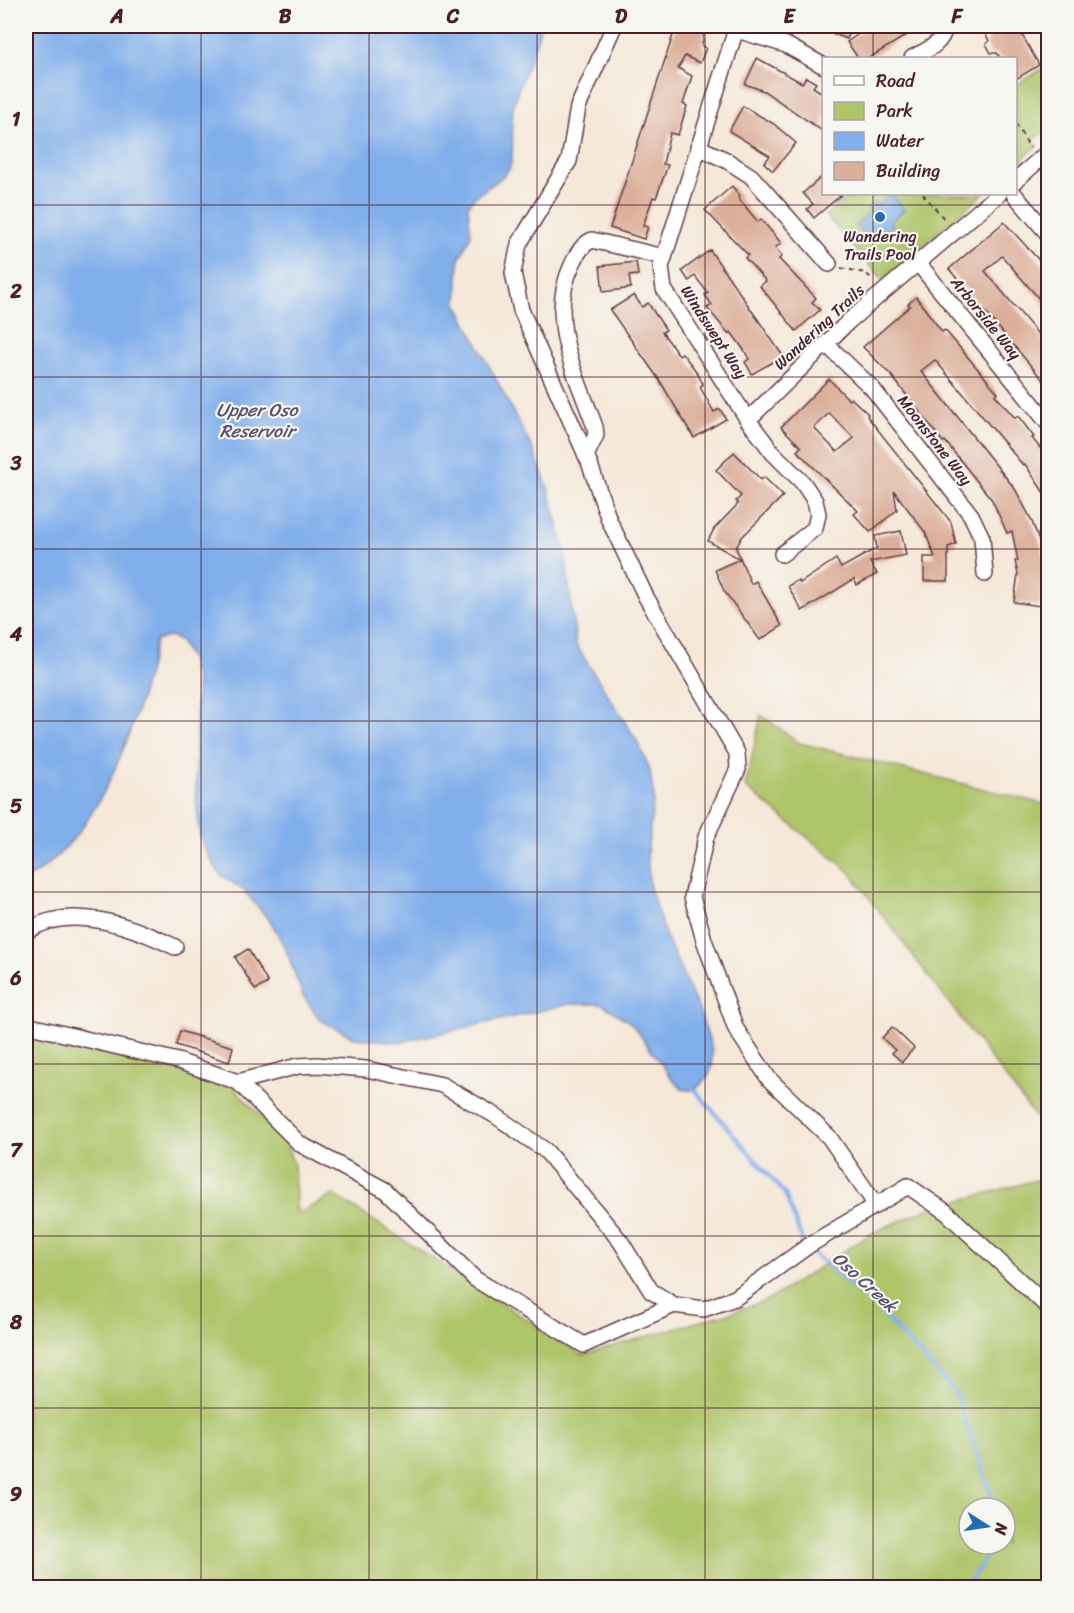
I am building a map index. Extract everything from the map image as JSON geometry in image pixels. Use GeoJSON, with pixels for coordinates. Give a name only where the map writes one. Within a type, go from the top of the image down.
{"type":"FeatureCollection","features":[{"type":"Feature","properties":{"kind":"street"},"geometry":{"type":"LineString","coordinates":[[614,26],[578,107],[569,160],[519,244],[513,273],[521,310],[586,456],[609,520],[646,597],[737,753],[738,769],[706,837],[692,897],[736,1029],[770,1079],[829,1137],[876,1205]]}},
{"type":"Feature","properties":{"kind":"street"},"geometry":{"type":"LineString","coordinates":[[914,57],[937,44],[944,35],[945,26]]}},
{"type":"Feature","properties":{"kind":"street"},"geometry":{"type":"LineString","coordinates":[[737,28],[786,45],[822,65]]}},
{"type":"Feature","properties":{"kind":"street","name":"Windswept Way"},"geometry":{"type":"LineString","coordinates":[[737,28],[661,267],[664,289],[748,420],[773,453],[803,483],[815,501],[818,514],[815,528],[782,554]]}},
{"type":"Feature","properties":{"kind":"street"},"geometry":{"type":"LineString","coordinates":[[698,147],[726,160],[751,176],[829,264]]}},
{"type":"Feature","properties":{"kind":"street"},"geometry":{"type":"LineString","coordinates":[[1017,179],[1044,156]]}},
{"type":"Feature","properties":{"kind":"street","name":"Wandering Trails"},"geometry":{"type":"LineString","coordinates":[[748,420],[826,344],[998,195]]}},
{"type":"Feature","properties":{"kind":"street"},"geometry":{"type":"LineString","coordinates":[[1015,195],[1048,234]]}},
{"type":"Feature","properties":{"kind":"street"},"geometry":{"type":"LineString","coordinates":[[586,456],[596,435],[595,427],[567,350],[562,326],[561,303],[570,269],[579,250],[591,240],[664,257]]}},
{"type":"Feature","properties":{"kind":"street","name":"Arborside Way"},"geometry":{"type":"LineString","coordinates":[[918,263],[1048,423]]}},
{"type":"Feature","properties":{"kind":"street","name":"Moonstone Way"},"geometry":{"type":"LineString","coordinates":[[826,344],[872,388],[971,515],[982,538],[985,574]]}},
{"type":"Feature","properties":{"kind":"street"},"geometry":{"type":"LineString","coordinates":[[26,932],[55,921],[107,922],[128,927],[174,947]]}},
{"type":"Feature","properties":{"kind":"street"},"geometry":{"type":"LineString","coordinates":[[26,1025],[178,1061],[238,1082],[300,1144],[385,1190],[475,1280],[584,1345],[674,1305]]}},
{"type":"Feature","properties":{"kind":"street"},"geometry":{"type":"LineString","coordinates":[[238,1082],[298,1066],[317,1065],[366,1069],[442,1085],[496,1116],[546,1151],[621,1242],[651,1291],[674,1305],[704,1309],[735,1298],[806,1247],[908,1186],[946,1212],[1048,1307]]}},
{"type":"Feature","properties":{"kind":"path"},"geometry":{"type":"LineString","coordinates":[[1017,125],[1044,156]]}},
{"type":"Feature","properties":{"kind":"path"},"geometry":{"type":"LineString","coordinates":[[923,195],[955,231]]}},
{"type":"Feature","properties":{"kind":"path"},"geometry":{"type":"LineString","coordinates":[[829,264],[865,273],[877,283]]}},
{"type":"Feature","properties":{"kind":"green space"},"geometry":{"type":"Polygon","coordinates":[[[1048,65],[1048,130],[1032,140],[1037,146],[1017,164],[1017,84],[1048,65]]]}},
{"type":"Feature","properties":{"kind":"green space"},"geometry":{"type":"Polygon","coordinates":[[[850,195],[982,195],[883,280],[825,215],[850,195]]]}},
{"type":"Feature","properties":{"kind":"green space"},"geometry":{"type":"Polygon","coordinates":[[[761,715],[800,743],[1048,805],[1048,1134],[849,871],[745,787],[761,715]]]}},
{"type":"Feature","properties":{"kind":"green space"},"geometry":{"type":"Polygon","coordinates":[[[26,1033],[138,1063],[170,1067],[232,1086],[286,1142],[294,1166],[297,1214],[334,1195],[582,1355],[736,1311],[772,1298],[872,1233],[927,1209],[1048,1177],[1048,1587],[26,1587],[26,1033]]]}},
{"type":"Feature","properties":{"kind":"water","name":"Upper Oso Reservoir"},"geometry":{"type":"Polygon","coordinates":[[[26,26],[540,26],[535,47],[515,98],[512,158],[509,169],[500,179],[477,195],[468,206],[471,235],[459,260],[457,304],[534,452],[548,488],[565,551],[576,645],[636,739],[649,767],[654,796],[647,855],[650,888],[665,934],[701,1015],[712,1049],[712,1067],[708,1077],[695,1090],[685,1090],[676,1084],[631,1023],[602,1004],[570,1004],[402,1042],[355,1038],[320,1020],[303,996],[286,950],[271,922],[244,891],[220,874],[204,848],[200,837],[196,798],[196,682],[190,658],[180,642],[171,636],[156,640],[127,740],[96,806],[76,835],[53,860],[26,879],[26,26]]]}},
{"type":"Feature","properties":{"kind":"water","name":"Wandering Trails Pool"},"geometry":{"type":"Polygon","coordinates":[[[892,195],[904,210],[890,222],[893,225],[887,231],[884,228],[870,241],[856,225],[870,212],[868,209],[874,203],[877,206],[892,195]]]}},
{"type":"Feature","properties":{"kind":"building"},"geometry":{"type":"Polygon","coordinates":[[[676,26],[705,26],[702,46],[706,48],[700,63],[685,56],[678,68],[692,76],[683,104],[687,106],[678,135],[670,133],[663,164],[668,165],[643,226],[648,227],[644,239],[610,228],[676,26]]]}},
{"type":"Feature","properties":{"kind":"building"},"geometry":{"type":"Polygon","coordinates":[[[813,26],[852,26],[847,39],[813,26]]]}},
{"type":"Feature","properties":{"kind":"building"},"geometry":{"type":"Polygon","coordinates":[[[870,26],[922,26],[871,57],[857,57],[847,42],[870,26]]]}},
{"type":"Feature","properties":{"kind":"building"},"geometry":{"type":"Polygon","coordinates":[[[993,26],[1017,26],[1039,65],[1017,78],[1017,57],[999,57],[997,53],[991,53],[986,44],[989,41],[984,31],[993,26]]]}},
{"type":"Feature","properties":{"kind":"building"},"geometry":{"type":"Polygon","coordinates":[[[757,58],[802,83],[806,77],[816,83],[813,87],[822,93],[822,131],[764,91],[745,84],[757,58]]]}},
{"type":"Feature","properties":{"kind":"building"},"geometry":{"type":"Polygon","coordinates":[[[743,106],[774,124],[796,143],[773,171],[764,163],[770,156],[729,131],[743,106]]]}},
{"type":"Feature","properties":{"kind":"building"},"geometry":{"type":"Polygon","coordinates":[[[822,177],[822,195],[841,195],[814,218],[807,209],[813,204],[803,193],[822,177]]]}},
{"type":"Feature","properties":{"kind":"building"},"geometry":{"type":"Polygon","coordinates":[[[732,186],[740,196],[738,198],[758,222],[761,219],[781,243],[775,248],[782,256],[779,259],[816,298],[812,302],[820,310],[796,331],[760,286],[766,281],[745,258],[748,255],[705,210],[732,186]]]}},
{"type":"Feature","properties":{"kind":"building"},"geometry":{"type":"Polygon","coordinates":[[[1004,222],[1048,270],[1048,309],[1002,256],[985,271],[1048,346],[1048,386],[949,269],[1004,222]]]}},
{"type":"Feature","properties":{"kind":"building"},"geometry":{"type":"Polygon","coordinates":[[[710,250],[783,356],[752,374],[745,362],[749,359],[744,350],[731,332],[729,334],[707,308],[712,305],[705,295],[708,293],[695,276],[689,281],[682,271],[710,250]]]}},
{"type":"Feature","properties":{"kind":"building"},"geometry":{"type":"Polygon","coordinates":[[[636,262],[638,275],[629,276],[631,288],[603,292],[600,266],[636,262]]]}},
{"type":"Feature","properties":{"kind":"building"},"geometry":{"type":"Polygon","coordinates":[[[634,295],[642,307],[648,303],[666,330],[662,332],[679,355],[682,353],[696,371],[703,384],[700,387],[714,412],[720,409],[726,419],[694,438],[660,381],[610,310],[634,295]]]}},
{"type":"Feature","properties":{"kind":"building"},"geometry":{"type":"Polygon","coordinates":[[[916,297],[942,332],[945,330],[998,393],[995,395],[1015,418],[1018,416],[1048,458],[1048,499],[1025,464],[1023,465],[935,360],[921,371],[1015,489],[1031,519],[1046,569],[1040,606],[1014,602],[1018,574],[1015,561],[1018,561],[1012,531],[1007,533],[992,500],[891,375],[863,347],[910,306],[908,304],[916,297]]]}},
{"type":"Feature","properties":{"kind":"building"},"geometry":{"type":"Polygon","coordinates":[[[829,379],[849,400],[851,398],[868,414],[867,416],[951,522],[956,544],[948,547],[948,581],[924,581],[924,557],[935,557],[925,532],[894,491],[897,510],[870,532],[854,514],[858,511],[797,451],[801,447],[781,427],[829,379]],[[829,413],[814,428],[837,452],[854,438],[829,413]]]}},
{"type":"Feature","properties":{"kind":"building"},"geometry":{"type":"Polygon","coordinates":[[[734,452],[761,480],[764,477],[783,496],[742,537],[736,548],[751,584],[756,581],[782,626],[760,640],[724,591],[715,570],[740,559],[708,541],[714,529],[738,504],[736,501],[741,496],[716,470],[734,452]]]}},
{"type":"Feature","properties":{"kind":"building"},"geometry":{"type":"Polygon","coordinates":[[[901,531],[906,555],[870,562],[877,574],[857,585],[854,579],[802,611],[788,586],[798,580],[800,583],[836,559],[841,568],[877,548],[875,536],[901,531]]]}},
{"type":"Feature","properties":{"kind":"building"},"geometry":{"type":"Polygon","coordinates":[[[248,949],[268,983],[255,990],[235,957],[248,949]]]}},
{"type":"Feature","properties":{"kind":"building"},"geometry":{"type":"Polygon","coordinates":[[[892,1027],[914,1048],[902,1062],[892,1053],[895,1050],[882,1038],[892,1027]]]}},
{"type":"Feature","properties":{"kind":"building"},"geometry":{"type":"Polygon","coordinates":[[[180,1031],[233,1047],[229,1062],[176,1045],[180,1031]]]}},
{"type":"Feature","properties":{"kind":"waterway","name":"Oso Creek"},"geometry":{"type":"LineString","coordinates":[[695,1090],[785,1194],[804,1245]]}},
{"type":"Feature","properties":{"kind":"waterway","name":"Oso Creek"},"geometry":{"type":"LineString","coordinates":[[809,1250],[875,1306],[955,1392],[992,1496]]}},
{"type":"Feature","properties":{"kind":"waterway","name":"Oso Creek"},"geometry":{"type":"LineString","coordinates":[[966,1588],[986,1556]]}},
{"type":"Feature","properties":{"kind":"place","name":"Wandering Trails Pool"},"geometry":{"type":"Point","coordinates":[880,217]}}]}
